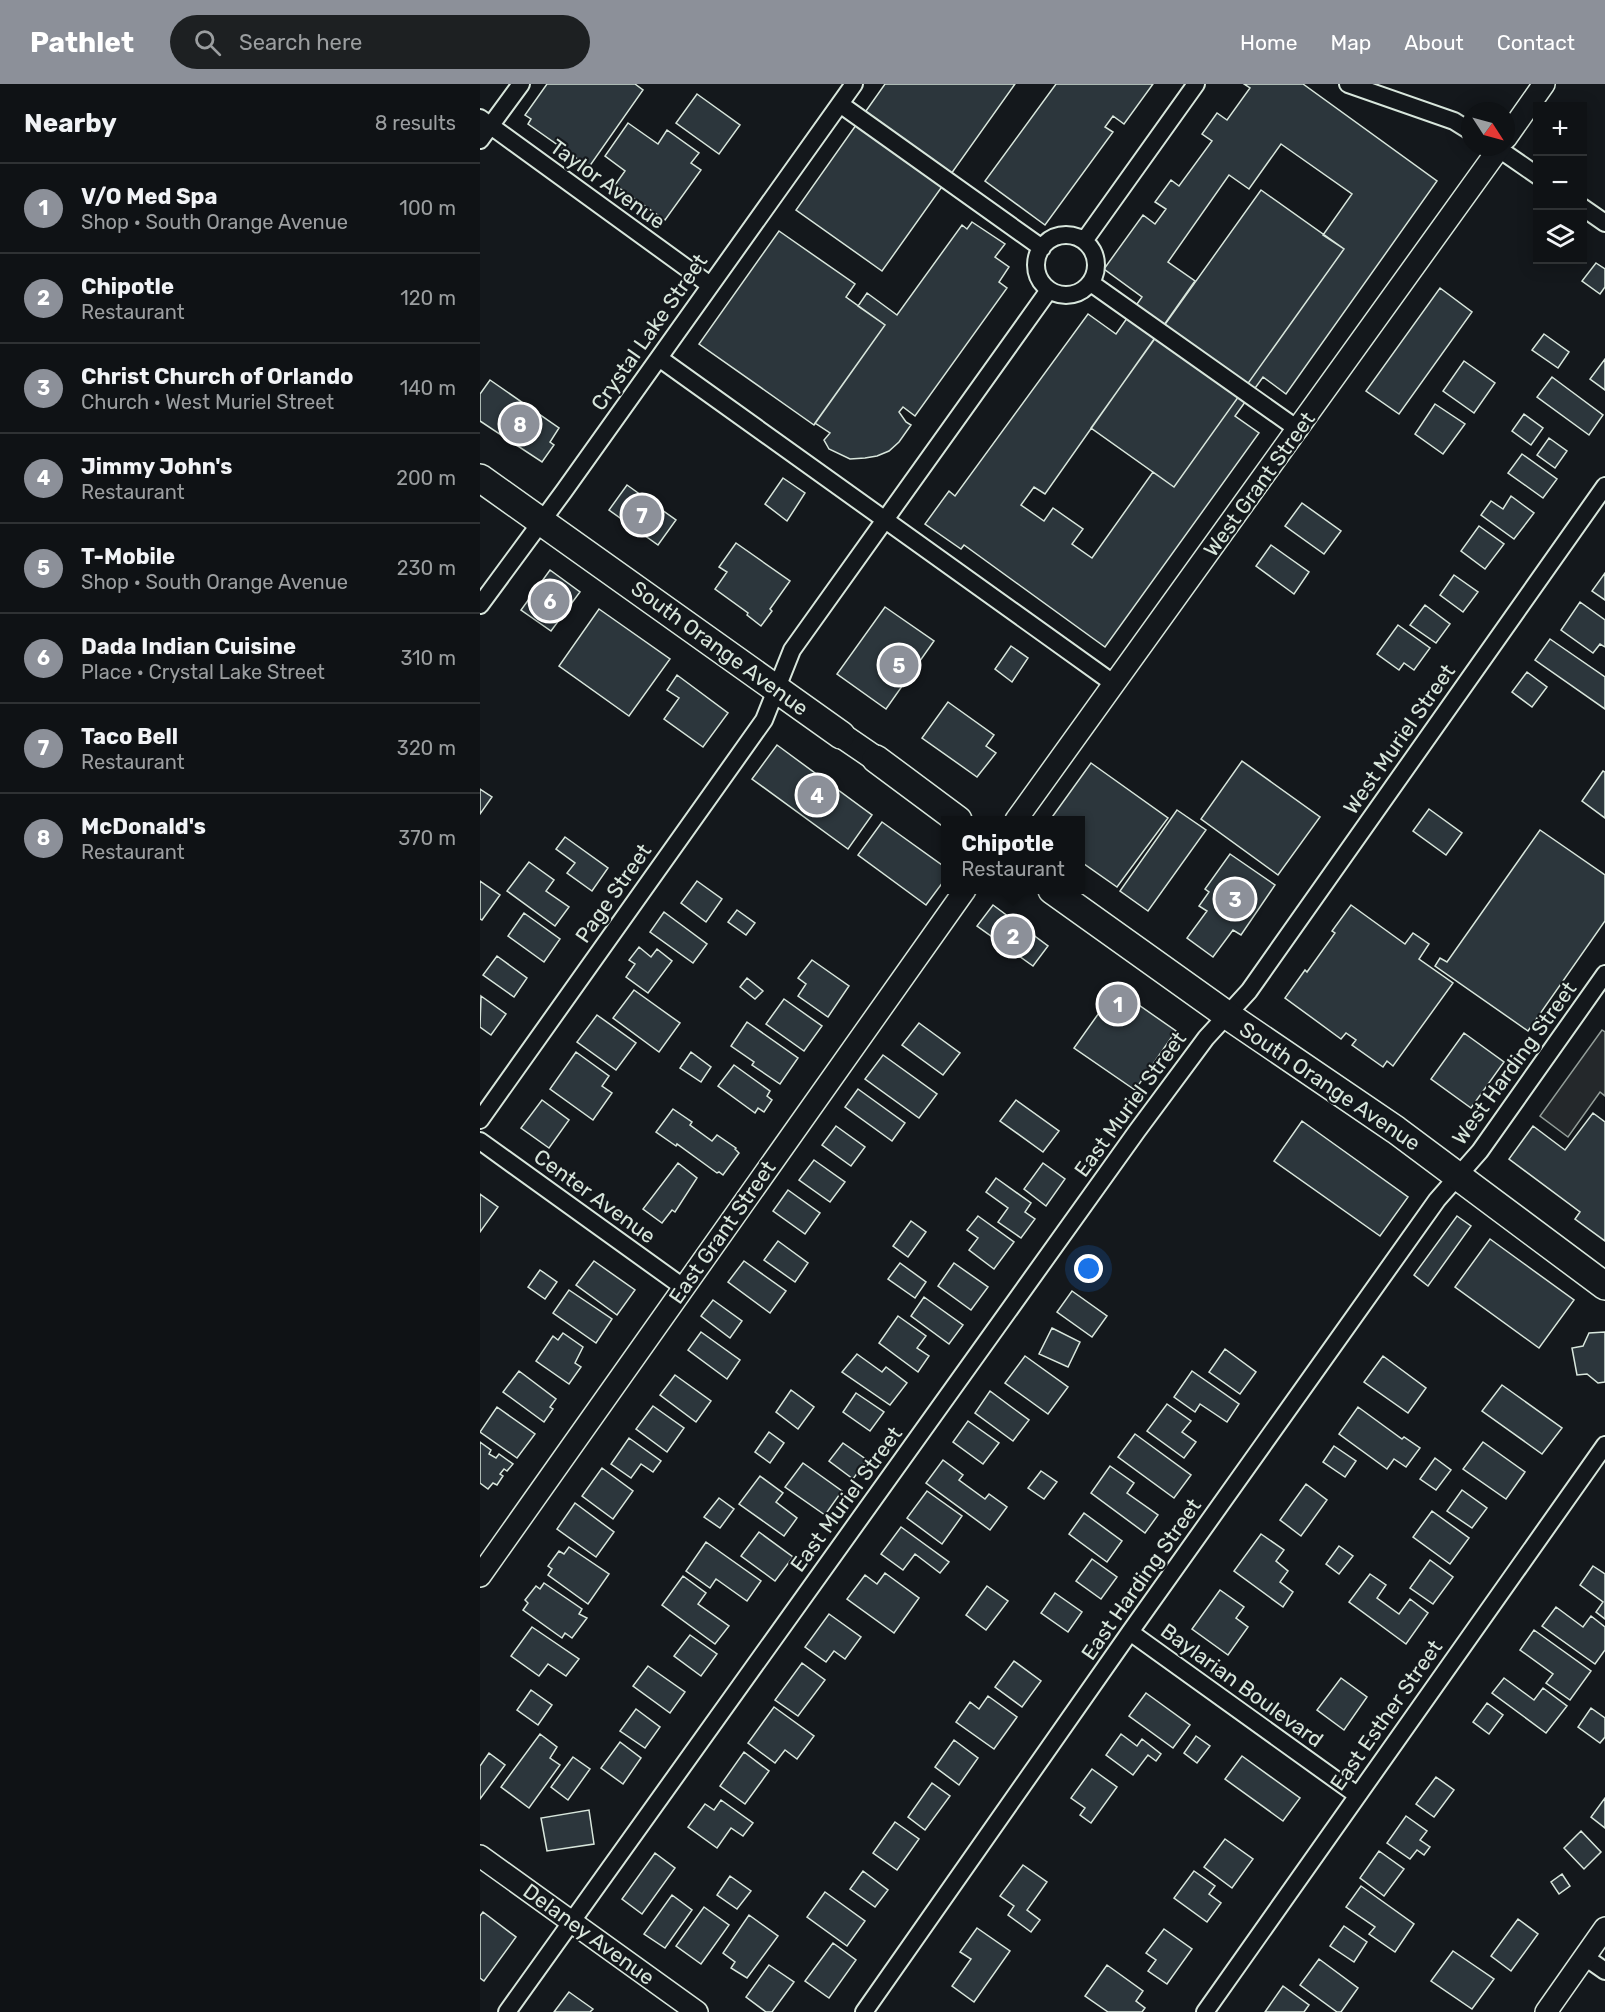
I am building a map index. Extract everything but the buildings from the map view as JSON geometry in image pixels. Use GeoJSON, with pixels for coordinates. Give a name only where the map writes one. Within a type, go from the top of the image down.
{"type":"FeatureCollection","features":[{"type":"Feature","properties":{"kind":"main road","name":"South Orange Avenue"},"geometry":{"type":"LineString","coordinates":[[480,478],[953,816]]}},
{"type":"Feature","properties":{"kind":"main road","name":"South Orange Avenue"},"geometry":{"type":"LineString","coordinates":[[1058,894],[1227,1015],[1396,1130],[1605,1286]]}},
{"type":"Feature","properties":{"kind":"street"},"geometry":{"type":"LineString","coordinates":[[480,140],[485,122],[520,84]]}},
{"type":"Feature","properties":{"kind":"street","name":"Crystal Lake Street"},"geometry":{"type":"LineString","coordinates":[[480,606],[854,84]]}},
{"type":"Feature","properties":{"kind":"street"},"geometry":{"type":"LineString","coordinates":[[1084,241],[1196,84]]}},
{"type":"Feature","properties":{"kind":"street"},"geometry":{"type":"LineString","coordinates":[[1348,84],[1461,125]]}},
{"type":"Feature","properties":{"kind":"street","name":"West Grant Street"},"geometry":{"type":"LineString","coordinates":[[1515,124],[1544,84]]}},
{"type":"Feature","properties":{"kind":"street"},"geometry":{"type":"LineString","coordinates":[[840,104],[1042,248]]}},
{"type":"Feature","properties":{"kind":"street","name":"Taylor Avenue"},"geometry":{"type":"LineString","coordinates":[[485,122],[710,285]]}},
{"type":"Feature","properties":{"kind":"street","name":"West Grant Street"},"geometry":{"type":"LineString","coordinates":[[1019,816],[1113,683],[1299,430],[1492,156]]}},
{"type":"Feature","properties":{"kind":"street"},"geometry":{"type":"LineString","coordinates":[[1513,156],[1533,172]]}},
{"type":"Feature","properties":{"kind":"street"},"geometry":{"type":"LineString","coordinates":[[1586,210],[1605,223]]}},
{"type":"Feature","properties":{"kind":"street"},"geometry":{"type":"LineString","coordinates":[[1061,236],[1073,236],[1084,241],[1092,249],[1096,260],[1096,272],[1091,283],[1082,291],[1071,295],[1059,295],[1048,290],[1037,270],[1037,259],[1042,248],[1050,240],[1061,236]]}},
{"type":"Feature","properties":{"kind":"street"},"geometry":{"type":"LineString","coordinates":[[1091,283],[1299,430]]}},
{"type":"Feature","properties":{"kind":"street","name":"Page Street"},"geometry":{"type":"LineString","coordinates":[[480,1120],[764,720],[792,650],[1048,290]]}},
{"type":"Feature","properties":{"kind":"street"},"geometry":{"type":"LineString","coordinates":[[659,358],[1113,683]]}},
{"type":"Feature","properties":{"kind":"street","name":"West Muriel Street"},"geometry":{"type":"LineString","coordinates":[[1227,1015],[1249,991],[1605,486]]}},
{"type":"Feature","properties":{"kind":"street","name":"East Grant Street"},"geometry":{"type":"LineString","coordinates":[[480,1576],[962,894]]}},
{"type":"Feature","properties":{"kind":"street","name":"West Harding Street"},"geometry":{"type":"LineString","coordinates":[[1459,1176],[1480,1151],[1605,974]]}},
{"type":"Feature","properties":{"kind":"street","name":"East Muriel Street"},"geometry":{"type":"LineString","coordinates":[[507,2012],[1137,1131],[1206,1038],[1227,1015]]}},
{"type":"Feature","properties":{"kind":"street","name":"Center Avenue"},"geometry":{"type":"LineString","coordinates":[[480,1141],[683,1287]]}},
{"type":"Feature","properties":{"kind":"street","name":"East Harding Street"},"geometry":{"type":"LineString","coordinates":[[864,2012],[1437,1200],[1459,1176]]}},
{"type":"Feature","properties":{"kind":"street","name":"East Esther Street"},"geometry":{"type":"LineString","coordinates":[[1205,2012],[1605,1445]]}},
{"type":"Feature","properties":{"kind":"street","name":"Baylarian Boulevard"},"geometry":{"type":"LineString","coordinates":[[1130,1632],[1357,1795]]}},
{"type":"Feature","properties":{"kind":"street","name":"Delaney Avenue"},"geometry":{"type":"LineString","coordinates":[[480,1856],[697,2012]]}},
{"type":"Feature","properties":{"kind":"street"},"geometry":{"type":"LineString","coordinates":[[1546,2012],[1605,1928]]}},
{"type":"Feature","properties":{"kind":"street"},"geometry":{"type":"LineString","coordinates":[[1585,1957],[1605,1971]]}},
{"type":"Feature","properties":{"kind":"shaded area"},"geometry":{"type":"Polygon","coordinates":[[[1602,1030],[1605,1032],[1605,1096],[1600,1092],[1568,1137],[1540,1116],[1602,1030]]]}},
{"type":"Feature","properties":{"kind":"place","name":"McDonald's"},"geometry":{"type":"Point","coordinates":[520,424]}},
{"type":"Feature","properties":{"kind":"place","name":"Taco Bell"},"geometry":{"type":"Point","coordinates":[642,515]}},
{"type":"Feature","properties":{"kind":"place","name":"Dada Indian Cuisine"},"geometry":{"type":"Point","coordinates":[550,601]}},
{"type":"Feature","properties":{"kind":"place","name":"T-Mobile"},"geometry":{"type":"Point","coordinates":[899,665]}},
{"type":"Feature","properties":{"kind":"place","name":"Jimmy John's"},"geometry":{"type":"Point","coordinates":[817,795]}},
{"type":"Feature","properties":{"kind":"place","name":"Christ Church of Orlando"},"geometry":{"type":"Point","coordinates":[1235,899]}},
{"type":"Feature","properties":{"kind":"place","name":"Chipotle"},"geometry":{"type":"Point","coordinates":[1013,936]}},
{"type":"Feature","properties":{"kind":"place","name":"V/O Med Spa"},"geometry":{"type":"Point","coordinates":[1118,1004]}}]}
